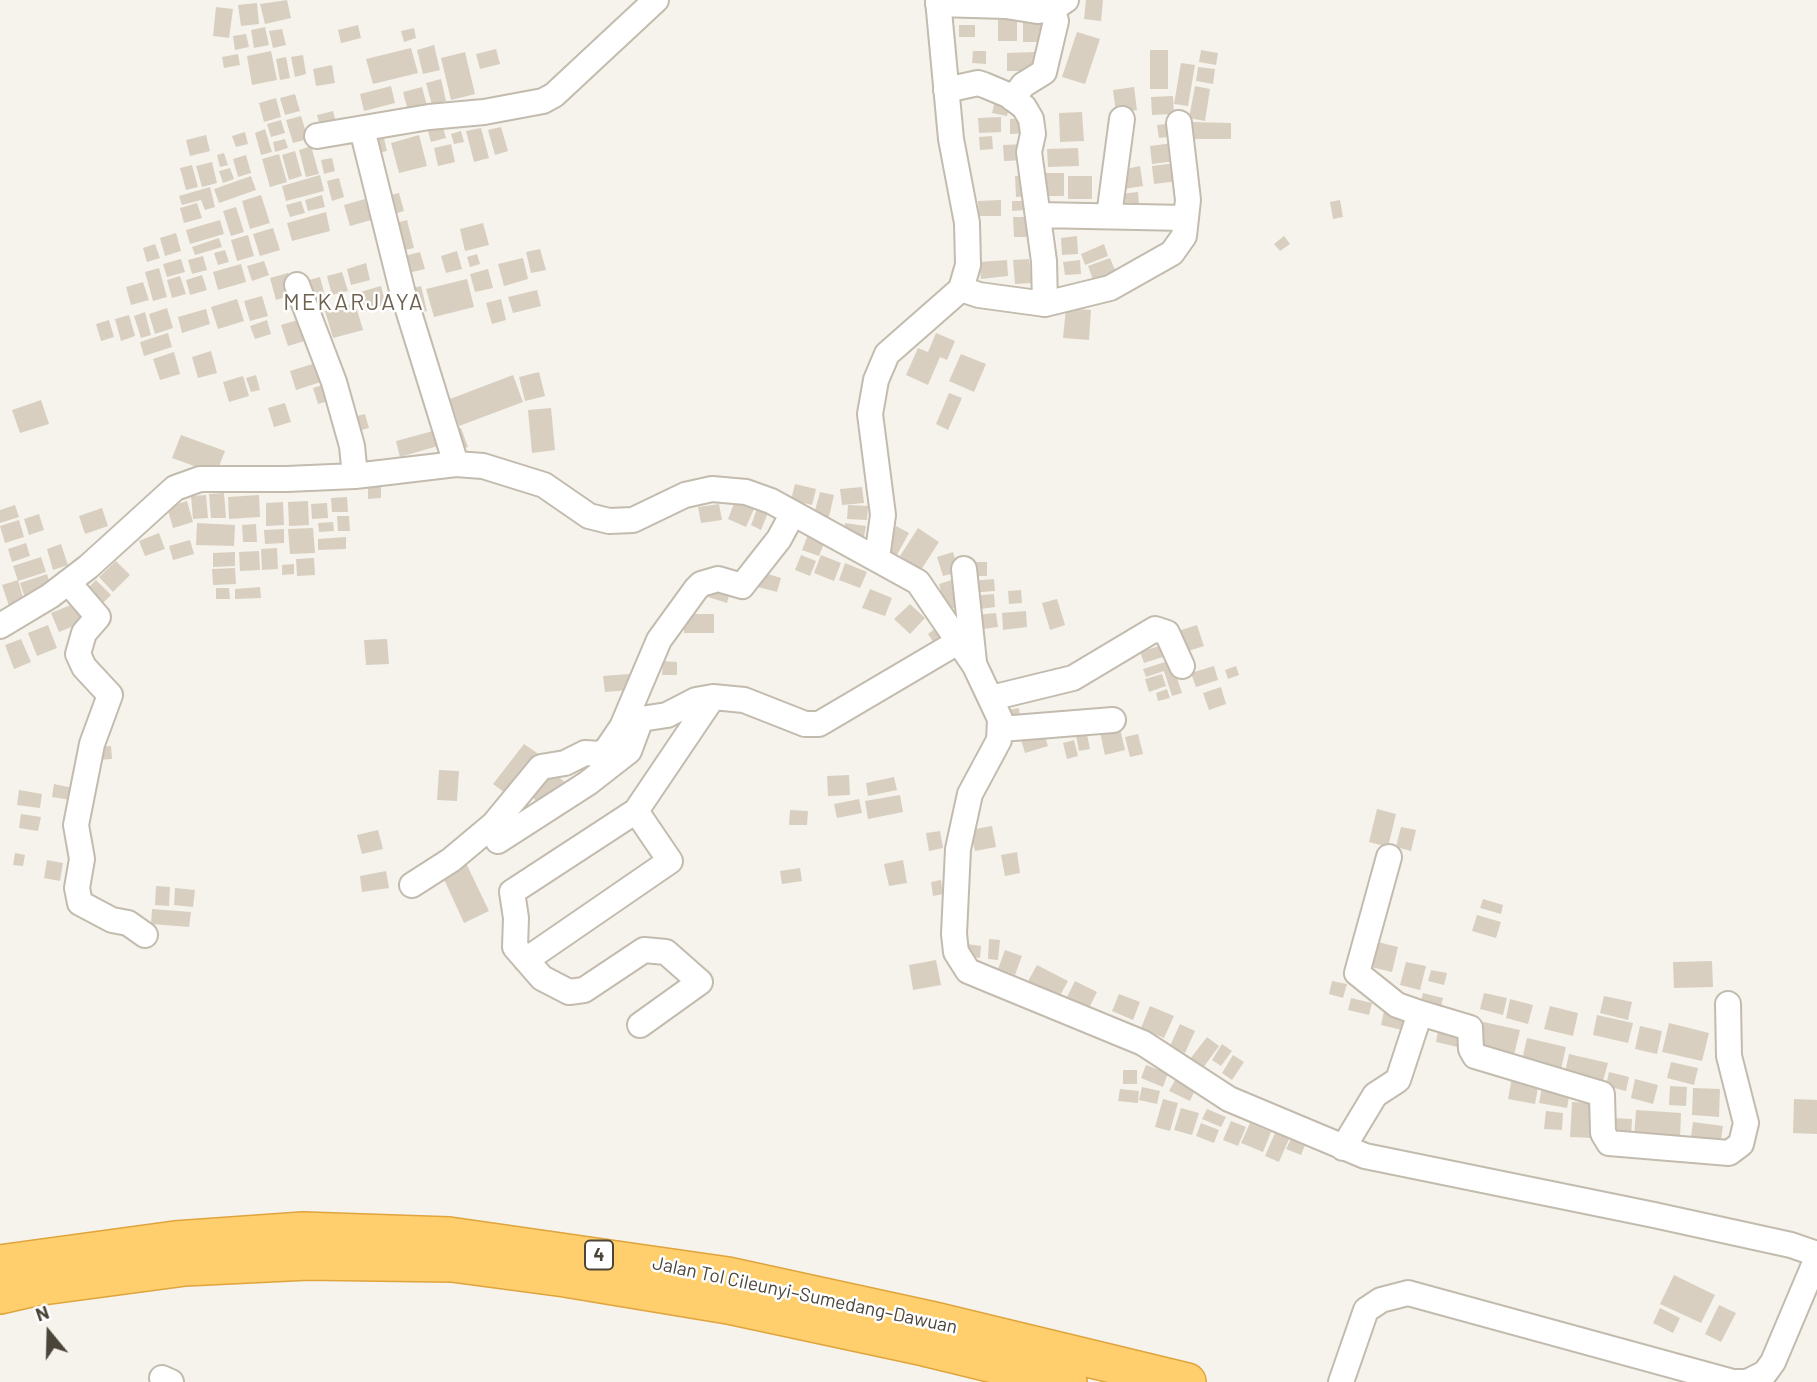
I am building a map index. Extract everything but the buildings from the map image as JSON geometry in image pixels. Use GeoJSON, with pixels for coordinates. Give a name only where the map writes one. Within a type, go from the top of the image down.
{"type":"FeatureCollection","features":[{"type":"Feature","properties":{"kind":"highway","name":"Jalan Tol Cileunyi–Sumedang–Dawuan"},"geometry":{"type":"LineString","coordinates":[[0,1264],[175,1240],[303,1231],[449,1236],[728,1276],[930,1320],[1187,1382]]}},
{"type":"Feature","properties":{"kind":"highway","name":"Jalan Tol Cileunyi–Sumedang–Dawuan"},"geometry":{"type":"LineString","coordinates":[[0,1295],[35,1287],[185,1266],[308,1261],[452,1264],[565,1278],[728,1305],[924,1347],[1068,1382]]}},
{"type":"Feature","properties":{"kind":"street"},"geometry":{"type":"LineString","coordinates":[[317,136],[543,101],[554,95],[656,0]]}},
{"type":"Feature","properties":{"kind":"street"},"geometry":{"type":"LineString","coordinates":[[877,558],[883,515],[870,414],[876,380],[887,354],[961,289],[968,265],[967,223],[951,139],[938,2],[1006,6],[1037,11],[1060,4]]}},
{"type":"Feature","properties":{"kind":"street"},"geometry":{"type":"LineString","coordinates":[[1013,99],[1023,85],[1044,72],[1060,4]]}},
{"type":"Feature","properties":{"kind":"street"},"geometry":{"type":"LineString","coordinates":[[946,90],[978,83],[1013,99],[1031,119],[1033,134],[1029,152],[1038,215],[1045,304]]}},
{"type":"Feature","properties":{"kind":"street"},"geometry":{"type":"LineString","coordinates":[[1109,216],[1122,120]]}},
{"type":"Feature","properties":{"kind":"street"},"geometry":{"type":"LineString","coordinates":[[961,289],[979,295],[1045,304],[1110,288],[1172,253],[1184,236],[1188,200],[1179,122]]}},
{"type":"Feature","properties":{"kind":"street"},"geometry":{"type":"LineString","coordinates":[[362,129],[402,290],[456,464]]}},
{"type":"Feature","properties":{"kind":"street"},"geometry":{"type":"LineString","coordinates":[[1038,215],[1186,218]]}},
{"type":"Feature","properties":{"kind":"street"},"geometry":{"type":"LineString","coordinates":[[297,285],[338,395],[352,446],[355,476]]}},
{"type":"Feature","properties":{"kind":"street"},"geometry":{"type":"LineString","coordinates":[[0,626],[68,582],[149,514],[175,488],[187,481],[355,476],[456,464],[513,473],[544,485],[589,516],[609,521],[633,520],[685,495],[712,489],[746,492],[793,513],[918,582],[975,666],[991,698],[1001,729],[999,740],[970,794],[962,819],[954,923],[956,952],[964,967],[974,974],[1037,996],[1143,1042],[1229,1099],[1365,1156],[1791,1245],[1817,1256],[1773,1362],[1765,1373],[1745,1382],[1733,1382],[1408,1293],[1381,1300],[1366,1310],[1341,1382]]}},
{"type":"Feature","properties":{"kind":"street"},"geometry":{"type":"LineString","coordinates":[[412,885],[451,860],[494,824],[541,768],[565,763],[585,753],[600,754],[607,749],[622,727],[659,640],[696,589],[701,584],[718,579],[742,586],[779,539],[793,513]]}},
{"type":"Feature","properties":{"kind":"street"},"geometry":{"type":"LineString","coordinates":[[964,569],[975,666]]}},
{"type":"Feature","properties":{"kind":"street"},"geometry":{"type":"LineString","coordinates":[[68,582],[98,617],[84,633],[78,654],[84,667],[110,695],[92,744],[76,825],[82,859],[77,888],[80,903],[112,920],[128,923],[145,935]]}},
{"type":"Feature","properties":{"kind":"street"},"geometry":{"type":"LineString","coordinates":[[991,698],[1073,678],[1155,629],[1167,633],[1182,666]]}},
{"type":"Feature","properties":{"kind":"street"},"geometry":{"type":"LineString","coordinates":[[498,841],[588,783],[629,751],[642,719],[667,715],[696,700],[713,697],[744,700],[805,724],[819,724],[958,642]]}},
{"type":"Feature","properties":{"kind":"street"},"geometry":{"type":"LineString","coordinates":[[640,1025],[700,982],[666,953],[644,950],[584,990],[569,992],[542,978],[516,947],[512,892],[636,810],[713,697]]}},
{"type":"Feature","properties":{"kind":"street"},"geometry":{"type":"LineString","coordinates":[[1001,729],[1113,720]]}},
{"type":"Feature","properties":{"kind":"street"},"geometry":{"type":"LineString","coordinates":[[527,960],[670,861],[636,810]]}},
{"type":"Feature","properties":{"kind":"street"},"geometry":{"type":"LineString","coordinates":[[1389,857],[1357,973],[1397,1005],[1470,1028],[1471,1049],[1475,1056],[1602,1094],[1603,1133],[1609,1143],[1729,1153],[1741,1144],[1746,1124],[1731,1065],[1728,1004]]}},
{"type":"Feature","properties":{"kind":"street"},"geometry":{"type":"LineString","coordinates":[[1343,1148],[1375,1094],[1398,1080],[1420,1013]]}},
{"type":"Feature","properties":{"kind":"district","name":"MEKARJAYA"},"geometry":{"type":"Point","coordinates":[354,302]}}]}
